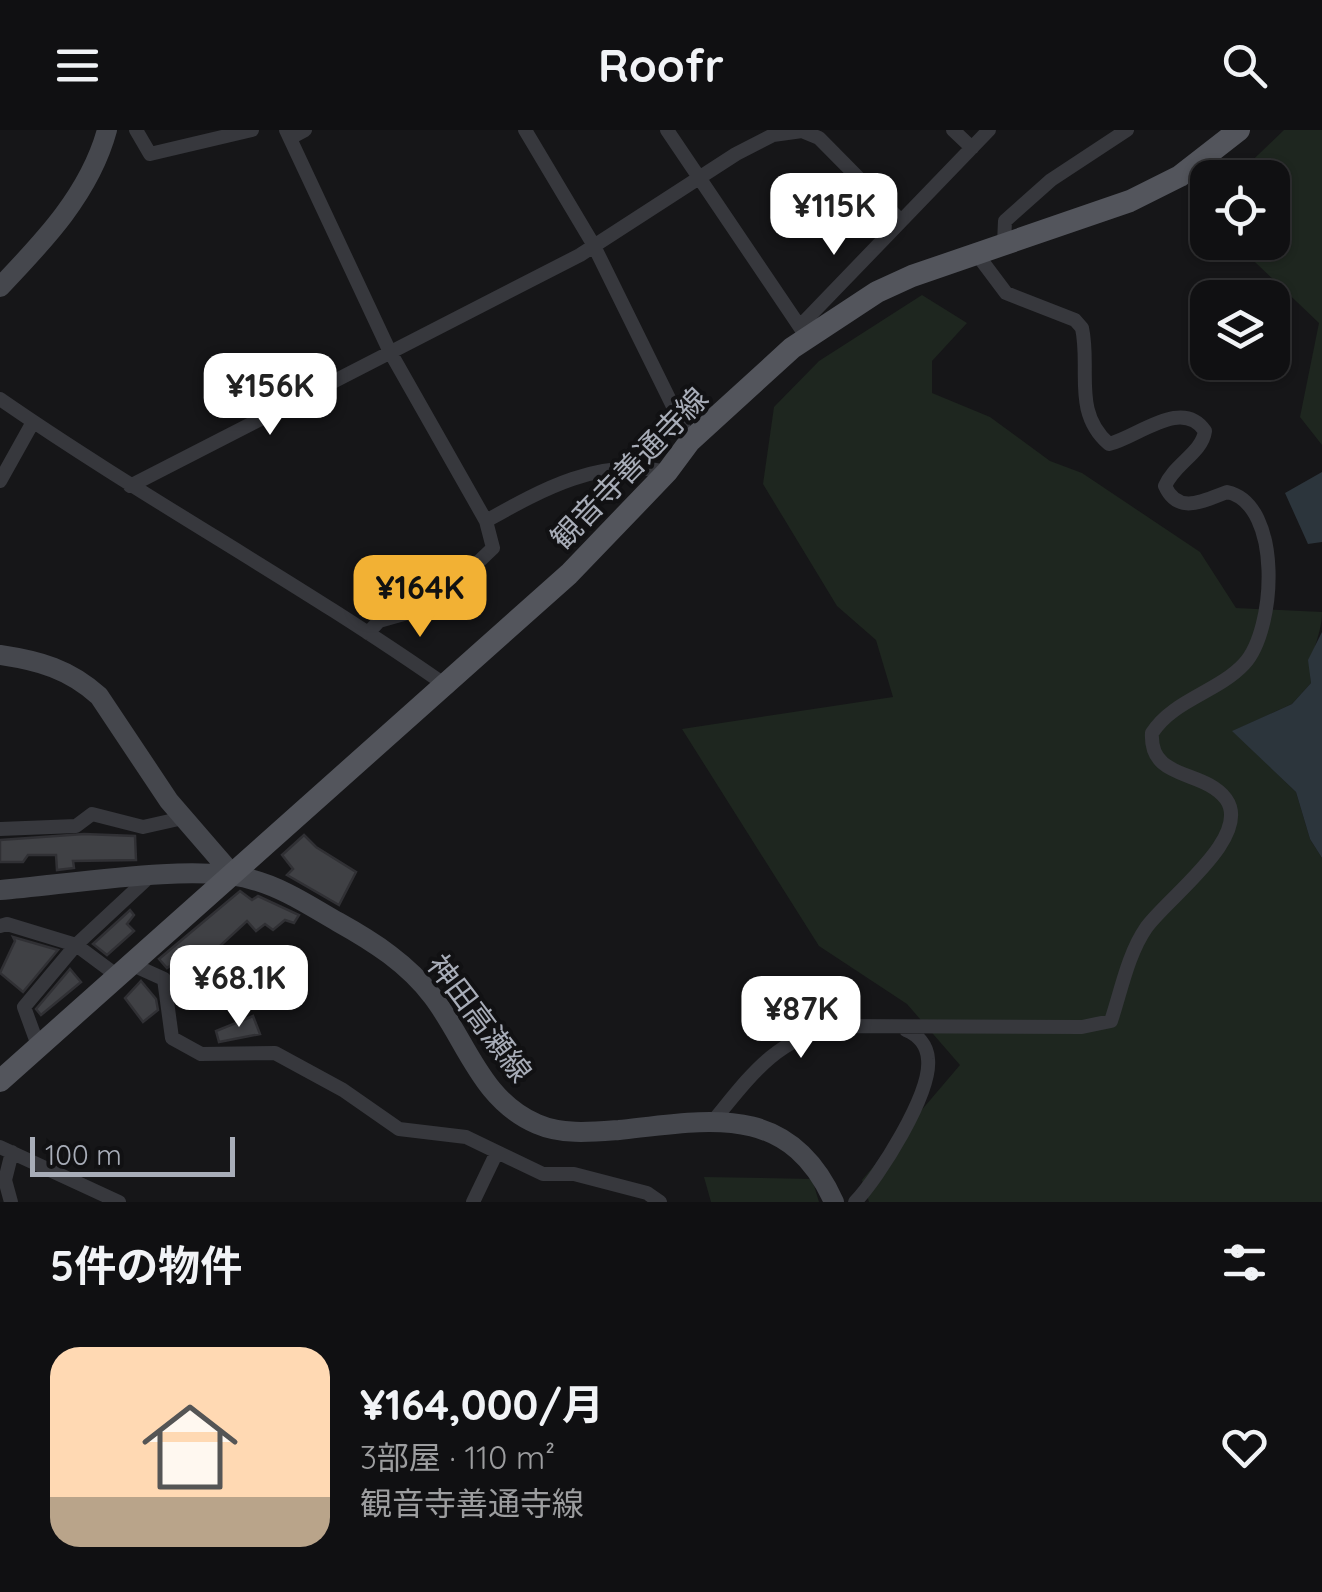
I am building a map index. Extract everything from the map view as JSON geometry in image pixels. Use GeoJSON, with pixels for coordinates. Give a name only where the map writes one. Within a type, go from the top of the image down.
{"type":"FeatureCollection","features":[{"type":"Feature","properties":{"kind":"main road","name":"観音寺善通寺線"},"geometry":{"type":"LineString","coordinates":[[0,1082],[569,574],[667,472],[690,441],[804,332],[877,292],[1146,193],[1180,176],[1239,130]]}},
{"type":"Feature","properties":{"kind":"main road"},"geometry":{"type":"LineString","coordinates":[[0,287],[38,247],[79,194],[105,137]]}},
{"type":"Feature","properties":{"kind":"main road"},"geometry":{"type":"LineString","coordinates":[[0,655],[57,667],[87,686],[182,818],[233,875]]}},
{"type":"Feature","properties":{"kind":"main road","name":"神田高瀬線"},"geometry":{"type":"LineString","coordinates":[[0,890],[233,875],[274,886],[369,941],[411,972],[434,998],[494,1096],[519,1116],[570,1132],[714,1120],[750,1124],[798,1147],[817,1170],[834,1202]]}},
{"type":"Feature","properties":{"kind":"street"},"geometry":{"type":"LineString","coordinates":[[105,137],[121,130]]}},
{"type":"Feature","properties":{"kind":"street"},"geometry":{"type":"LineString","coordinates":[[136,130],[150,154],[252,130]]}},
{"type":"Feature","properties":{"kind":"street"},"geometry":{"type":"LineString","coordinates":[[305,130],[288,134],[388,350],[486,521],[494,548],[432,606],[379,621],[368,632]]}},
{"type":"Feature","properties":{"kind":"street"},"geometry":{"type":"LineString","coordinates":[[525,130],[594,244],[690,441]]}},
{"type":"Feature","properties":{"kind":"street"},"geometry":{"type":"LineString","coordinates":[[667,130],[804,332],[900,220],[989,130]]}},
{"type":"Feature","properties":{"kind":"street"},"geometry":{"type":"LineString","coordinates":[[130,486],[594,244],[772,135],[802,130],[818,138],[900,220]]}},
{"type":"Feature","properties":{"kind":"street"},"geometry":{"type":"LineString","coordinates":[[953,130],[972,148]]}},
{"type":"Feature","properties":{"kind":"street"},"geometry":{"type":"LineString","coordinates":[[1004,244],[1004,221],[1051,180],[1128,130]]}},
{"type":"Feature","properties":{"kind":"street"},"geometry":{"type":"LineString","coordinates":[[714,1120],[753,1072],[802,1034],[835,1026],[1082,1028],[1110,1020],[1144,930],[1216,854],[1230,828],[1226,799],[1211,786],[1160,762],[1153,754],[1152,734],[1174,710],[1230,677],[1248,661],[1266,610],[1268,561],[1263,533],[1246,500],[1227,492],[1195,504],[1180,504],[1171,499],[1166,486],[1174,468],[1204,440],[1201,424],[1180,416],[1109,444],[1089,421],[1084,396],[1082,328],[1075,320],[1006,293],[976,253]]}},
{"type":"Feature","properties":{"kind":"street"},"geometry":{"type":"LineString","coordinates":[[0,399],[130,486],[368,632],[448,686]]}},
{"type":"Feature","properties":{"kind":"street"},"geometry":{"type":"LineString","coordinates":[[0,482],[33,422]]}},
{"type":"Feature","properties":{"kind":"street"},"geometry":{"type":"LineString","coordinates":[[486,521],[542,489],[584,474],[640,466],[667,472]]}},
{"type":"Feature","properties":{"kind":"street"},"geometry":{"type":"LineString","coordinates":[[0,829],[76,826],[92,814],[143,827],[182,818]]}},
{"type":"Feature","properties":{"kind":"street"},"geometry":{"type":"LineString","coordinates":[[39,1048],[24,1008],[76,945],[148,878]]}},
{"type":"Feature","properties":{"kind":"street"},"geometry":{"type":"LineString","coordinates":[[0,926],[8,924],[76,945],[126,971],[164,979],[172,1038],[202,1054],[275,1053],[343,1090],[399,1129],[466,1137],[543,1174],[574,1174],[647,1192],[660,1202]]}},
{"type":"Feature","properties":{"kind":"street"},"geometry":{"type":"LineString","coordinates":[[854,1202],[894,1146],[928,1072],[926,1048],[917,1034],[901,1027]]}},
{"type":"Feature","properties":{"kind":"street"},"geometry":{"type":"LineString","coordinates":[[11,1202],[4,1180],[6,1150],[119,1202]]}},
{"type":"Feature","properties":{"kind":"street"},"geometry":{"type":"LineString","coordinates":[[473,1202],[497,1152]]}},
{"type":"Feature","properties":{"kind":"shaded area"},"geometry":{"type":"Polygon","coordinates":[[[1284,130],[1322,130],[1322,445],[1300,417],[1319,323],[1290,295],[1290,280],[1274,280],[1253,260],[1290,260],[1290,160],[1253,160],[1284,130]]]}},
{"type":"Feature","properties":{"kind":"shaded area"},"geometry":{"type":"Polygon","coordinates":[[[922,295],[967,323],[932,361],[932,393],[990,417],[1050,461],[1082,473],[1200,552],[1236,608],[1322,612],[1311,683],[1292,704],[1233,731],[1296,792],[1310,839],[1322,858],[1322,1202],[869,1202],[862,1180],[960,1065],[907,1004],[819,946],[682,729],[893,697],[876,640],[837,606],[763,484],[774,407],[819,361],[922,295]]]}},
{"type":"Feature","properties":{"kind":"shaded area"},"geometry":{"type":"Polygon","coordinates":[[[1322,472],[1322,542],[1308,544],[1285,493],[1322,472]]]}},
{"type":"Feature","properties":{"kind":"shaded area"},"geometry":{"type":"Polygon","coordinates":[[[1322,632],[1322,858],[1310,839],[1296,792],[1232,731],[1292,704],[1311,683],[1308,660],[1322,632]]]}},
{"type":"Feature","properties":{"kind":"shaded area"},"geometry":{"type":"Polygon","coordinates":[[[704,1177],[812,1179],[819,1202],[711,1202],[704,1177]]]}},
{"type":"Feature","properties":{"kind":"building"},"geometry":{"type":"Polygon","coordinates":[[[84,834],[135,836],[136,860],[73,861],[74,868],[57,870],[56,855],[28,855],[23,862],[0,862],[0,840],[84,834]]]}},
{"type":"Feature","properties":{"kind":"building"},"geometry":{"type":"Polygon","coordinates":[[[304,835],[356,872],[339,905],[287,875],[293,869],[282,855],[304,835]]]}},
{"type":"Feature","properties":{"kind":"building"},"geometry":{"type":"Polygon","coordinates":[[[240,891],[252,900],[258,896],[299,915],[294,923],[285,920],[273,930],[265,924],[256,931],[247,921],[221,945],[249,973],[255,1002],[216,1007],[211,975],[205,975],[194,963],[184,971],[176,962],[167,968],[159,959],[240,891]]]}},
{"type":"Feature","properties":{"kind":"building"},"geometry":{"type":"Polygon","coordinates":[[[130,910],[134,915],[127,924],[134,931],[107,955],[93,944],[130,910]]]}},
{"type":"Feature","properties":{"kind":"building"},"geometry":{"type":"Polygon","coordinates":[[[13,937],[58,950],[23,992],[0,973],[15,941],[13,937]]]}},
{"type":"Feature","properties":{"kind":"building"},"geometry":{"type":"Polygon","coordinates":[[[70,969],[81,982],[41,1015],[36,1009],[70,969]]]}},
{"type":"Feature","properties":{"kind":"building"},"geometry":{"type":"Polygon","coordinates":[[[141,981],[156,999],[158,1010],[143,1022],[125,998],[141,981]]]}},
{"type":"Feature","properties":{"kind":"building"},"geometry":{"type":"Polygon","coordinates":[[[253,1016],[260,1034],[219,1042],[216,1031],[253,1016]]]}}]}
